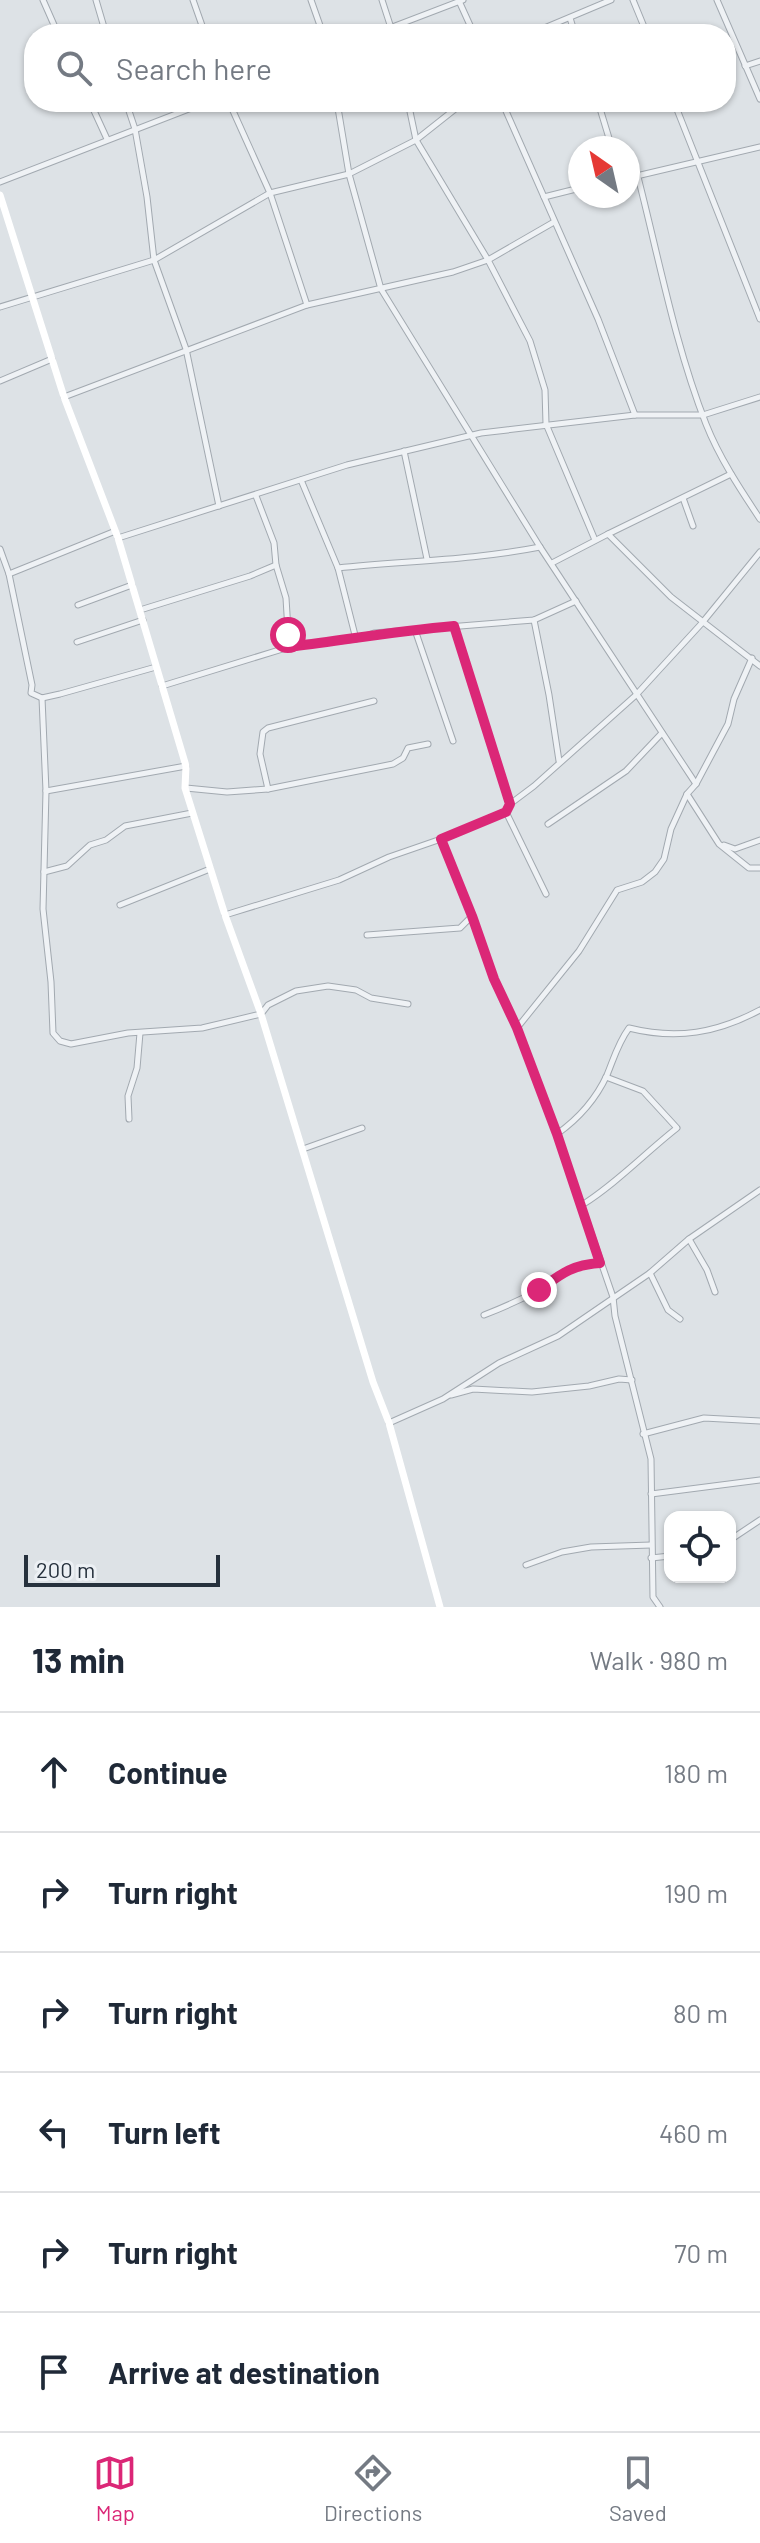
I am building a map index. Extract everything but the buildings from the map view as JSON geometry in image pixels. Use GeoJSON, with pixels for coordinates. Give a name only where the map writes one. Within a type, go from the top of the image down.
{"type":"FeatureCollection","features":[{"type":"Feature","properties":{"kind":"street"},"geometry":{"type":"LineString","coordinates":[[43,0],[54,24]]}},
{"type":"Feature","properties":{"kind":"street"},"geometry":{"type":"LineString","coordinates":[[96,0],[103,24]]}},
{"type":"Feature","properties":{"kind":"street"},"geometry":{"type":"LineString","coordinates":[[193,0],[201,24]]}},
{"type":"Feature","properties":{"kind":"street"},"geometry":{"type":"LineString","coordinates":[[311,0],[319,24]]}},
{"type":"Feature","properties":{"kind":"street"},"geometry":{"type":"LineString","coordinates":[[382,0],[390,24]]}},
{"type":"Feature","properties":{"kind":"street"},"geometry":{"type":"LineString","coordinates":[[399,24],[460,0],[470,24]]}},
{"type":"Feature","properties":{"kind":"street"},"geometry":{"type":"LineString","coordinates":[[555,24],[611,0]]}},
{"type":"Feature","properties":{"kind":"street"},"geometry":{"type":"LineString","coordinates":[[633,0],[643,24]]}},
{"type":"Feature","properties":{"kind":"street"},"geometry":{"type":"LineString","coordinates":[[717,0],[727,24]]}},
{"type":"Feature","properties":{"kind":"street"},"geometry":{"type":"LineString","coordinates":[[570,18],[572,24]]}},
{"type":"Feature","properties":{"kind":"street"},"geometry":{"type":"LineString","coordinates":[[736,45],[760,99]]}},
{"type":"Feature","properties":{"kind":"street"},"geometry":{"type":"LineString","coordinates":[[745,66],[760,61]]}},
{"type":"Feature","properties":{"kind":"street"},"geometry":{"type":"LineString","coordinates":[[95,112],[107,139]]}},
{"type":"Feature","properties":{"kind":"street"},"geometry":{"type":"LineString","coordinates":[[129,112],[135,129],[154,260],[186,349],[219,506]]}},
{"type":"Feature","properties":{"kind":"street"},"geometry":{"type":"LineString","coordinates":[[0,182],[180,112]]}},
{"type":"Feature","properties":{"kind":"street"},"geometry":{"type":"LineString","coordinates":[[234,112],[270,193],[307,305]]}},
{"type":"Feature","properties":{"kind":"street"},"geometry":{"type":"LineString","coordinates":[[339,112],[349,174],[381,289],[540,547],[696,784]]}},
{"type":"Feature","properties":{"kind":"street"},"geometry":{"type":"LineString","coordinates":[[410,112],[416,140],[488,260],[530,341],[545,390],[546,424],[595,540]]}},
{"type":"Feature","properties":{"kind":"street"},"geometry":{"type":"LineString","coordinates":[[0,307],[154,260],[270,193],[349,174],[416,140],[451,112]]}},
{"type":"Feature","properties":{"kind":"street"},"geometry":{"type":"LineString","coordinates":[[506,112],[598,319],[635,415]]}},
{"type":"Feature","properties":{"kind":"street"},"geometry":{"type":"LineString","coordinates":[[601,112],[608,136]]}},
{"type":"Feature","properties":{"kind":"street"},"geometry":{"type":"LineString","coordinates":[[678,112],[760,319]]}},
{"type":"Feature","properties":{"kind":"street"},"geometry":{"type":"LineString","coordinates":[[640,176],[760,147]]}},
{"type":"Feature","properties":{"kind":"street"},"geometry":{"type":"LineString","coordinates":[[640,185],[678,333],[703,415],[731,474],[760,519]]}},
{"type":"Feature","properties":{"kind":"street"},"geometry":{"type":"LineString","coordinates":[[544,197],[568,191]]}},
{"type":"Feature","properties":{"kind":"street"},"geometry":{"type":"LineString","coordinates":[[0,195],[64,397],[116,535],[140,610],[186,766],[185,788],[192,813],[261,1014],[373,1382],[389,1423],[440,1607]]}},
{"type":"Feature","properties":{"kind":"street"},"geometry":{"type":"LineString","coordinates":[[64,397],[307,305],[453,272],[488,260],[554,222]]}},
{"type":"Feature","properties":{"kind":"street"},"geometry":{"type":"LineString","coordinates":[[0,381],[52,359]]}},
{"type":"Feature","properties":{"kind":"street"},"geometry":{"type":"LineString","coordinates":[[9,574],[116,535],[256,496],[301,480],[470,435],[635,415],[703,415],[760,397]]}},
{"type":"Feature","properties":{"kind":"street"},"geometry":{"type":"LineString","coordinates":[[404,451],[427,559]]}},
{"type":"Feature","properties":{"kind":"street"},"geometry":{"type":"LineString","coordinates":[[552,563],[731,474]]}},
{"type":"Feature","properties":{"kind":"street"},"geometry":{"type":"LineString","coordinates":[[301,480],[338,568],[356,639]]}},
{"type":"Feature","properties":{"kind":"street"},"geometry":{"type":"LineString","coordinates":[[256,496],[274,543],[276,565],[286,598],[289,647]]}},
{"type":"Feature","properties":{"kind":"street"},"geometry":{"type":"LineString","coordinates":[[683,498],[693,526]]}},
{"type":"Feature","properties":{"kind":"street"},"geometry":{"type":"LineString","coordinates":[[608,534],[671,597],[760,666]]}},
{"type":"Feature","properties":{"kind":"street"},"geometry":{"type":"LineString","coordinates":[[338,568],[495,556],[540,547]]}},
{"type":"Feature","properties":{"kind":"street"},"geometry":{"type":"LineString","coordinates":[[0,549],[9,574],[32,685],[31,693],[42,698],[156,667]]}},
{"type":"Feature","properties":{"kind":"street"},"geometry":{"type":"LineString","coordinates":[[225,915],[339,880],[389,857],[506,812],[510,804],[636,695],[702,623],[760,552]]}},
{"type":"Feature","properties":{"kind":"street"},"geometry":{"type":"LineString","coordinates":[[140,610],[276,565]]}},
{"type":"Feature","properties":{"kind":"street"},"geometry":{"type":"LineString","coordinates":[[78,605],[132,585]]}},
{"type":"Feature","properties":{"kind":"street"},"geometry":{"type":"LineString","coordinates":[[162,686],[289,647],[356,639],[374,633],[534,620],[576,601]]}},
{"type":"Feature","properties":{"kind":"street"},"geometry":{"type":"LineString","coordinates":[[77,642],[143,620]]}},
{"type":"Feature","properties":{"kind":"street"},"geometry":{"type":"LineString","coordinates":[[534,620],[559,762]]}},
{"type":"Feature","properties":{"kind":"street"},"geometry":{"type":"LineString","coordinates":[[454,626],[510,804]]}},
{"type":"Feature","properties":{"kind":"street"},"geometry":{"type":"LineString","coordinates":[[415,630],[453,741]]}},
{"type":"Feature","properties":{"kind":"street"},"geometry":{"type":"LineString","coordinates":[[517,1028],[579,951],[617,890],[642,882],[655,872],[664,859],[671,829],[687,794],[696,784],[728,724],[734,699],[752,658]]}},
{"type":"Feature","properties":{"kind":"street"},"geometry":{"type":"LineString","coordinates":[[42,698],[46,791],[43,909],[53,1033],[60,1041],[71,1044],[140,1033],[202,1028],[261,1014],[268,1005],[296,991],[328,986],[408,1004]]}},
{"type":"Feature","properties":{"kind":"street"},"geometry":{"type":"LineString","coordinates":[[268,789],[260,754],[263,732],[268,728],[374,701]]}},
{"type":"Feature","properties":{"kind":"street"},"geometry":{"type":"LineString","coordinates":[[548,824],[626,771],[662,733]]}},
{"type":"Feature","properties":{"kind":"street"},"geometry":{"type":"LineString","coordinates":[[185,788],[227,792],[268,789],[393,764],[403,758],[408,748],[428,744]]}},
{"type":"Feature","properties":{"kind":"street"},"geometry":{"type":"LineString","coordinates":[[46,791],[186,766]]}},
{"type":"Feature","properties":{"kind":"street"},"geometry":{"type":"LineString","coordinates":[[687,794],[719,844],[749,868],[760,868]]}},
{"type":"Feature","properties":{"kind":"street"},"geometry":{"type":"LineString","coordinates":[[506,812],[546,894]]}},
{"type":"Feature","properties":{"kind":"street"},"geometry":{"type":"LineString","coordinates":[[44,872],[67,866],[90,845],[106,840],[125,826],[192,813]]}},
{"type":"Feature","properties":{"kind":"street"},"geometry":{"type":"LineString","coordinates":[[441,839],[557,1134],[613,1297],[651,1459],[653,1597],[660,1607]]}},
{"type":"Feature","properties":{"kind":"street"},"geometry":{"type":"LineString","coordinates":[[719,844],[735,849],[760,840]]}},
{"type":"Feature","properties":{"kind":"street"},"geometry":{"type":"LineString","coordinates":[[120,905],[210,869]]}},
{"type":"Feature","properties":{"kind":"street"},"geometry":{"type":"LineString","coordinates":[[367,935],[460,928],[472,916]]}},
{"type":"Feature","properties":{"kind":"street"},"geometry":{"type":"LineString","coordinates":[[557,1134],[576,1120],[606,1077],[618,1044],[629,1028],[649,1032],[701,1032],[723,1028],[760,1010]]}},
{"type":"Feature","properties":{"kind":"street"},"geometry":{"type":"LineString","coordinates":[[129,1119],[128,1096],[137,1068],[140,1033]]}},
{"type":"Feature","properties":{"kind":"street"},"geometry":{"type":"LineString","coordinates":[[582,1205],[612,1186],[677,1128],[643,1091],[606,1077]]}},
{"type":"Feature","properties":{"kind":"street"},"geometry":{"type":"LineString","coordinates":[[303,1149],[362,1128]]}},
{"type":"Feature","properties":{"kind":"street"},"geometry":{"type":"LineString","coordinates":[[443,1399],[499,1363],[558,1336],[650,1273],[689,1239],[760,1190]]}},
{"type":"Feature","properties":{"kind":"street"},"geometry":{"type":"LineString","coordinates":[[689,1239],[707,1270],[715,1292]]}},
{"type":"Feature","properties":{"kind":"street"},"geometry":{"type":"LineString","coordinates":[[484,1315],[539,1290],[570,1268],[579,1264],[600,1263]]}},
{"type":"Feature","properties":{"kind":"street"},"geometry":{"type":"LineString","coordinates":[[650,1273],[668,1310],[680,1319]]}},
{"type":"Feature","properties":{"kind":"street"},"geometry":{"type":"LineString","coordinates":[[389,1423],[473,1389],[532,1392],[589,1386],[619,1379],[632,1380]]}},
{"type":"Feature","properties":{"kind":"street"},"geometry":{"type":"LineString","coordinates":[[643,1434],[704,1418],[760,1421]]}},
{"type":"Feature","properties":{"kind":"street"},"geometry":{"type":"LineString","coordinates":[[651,1494],[760,1480]]}},
{"type":"Feature","properties":{"kind":"street"},"geometry":{"type":"LineString","coordinates":[[736,1536],[760,1520]]}},
{"type":"Feature","properties":{"kind":"street"},"geometry":{"type":"LineString","coordinates":[[526,1565],[562,1552],[591,1547],[651,1545]]}},
{"type":"Feature","properties":{"kind":"street"},"geometry":{"type":"LineString","coordinates":[[651,1558],[664,1557]]}},
{"type":"Feature","properties":{"kind":"route"},"geometry":{"type":"LineString","coordinates":[[288,635],[289,647],[356,639],[374,633],[454,626],[510,804],[506,812],[441,839],[557,1134],[600,1263],[579,1264],[562,1272],[539,1290]]}}]}
